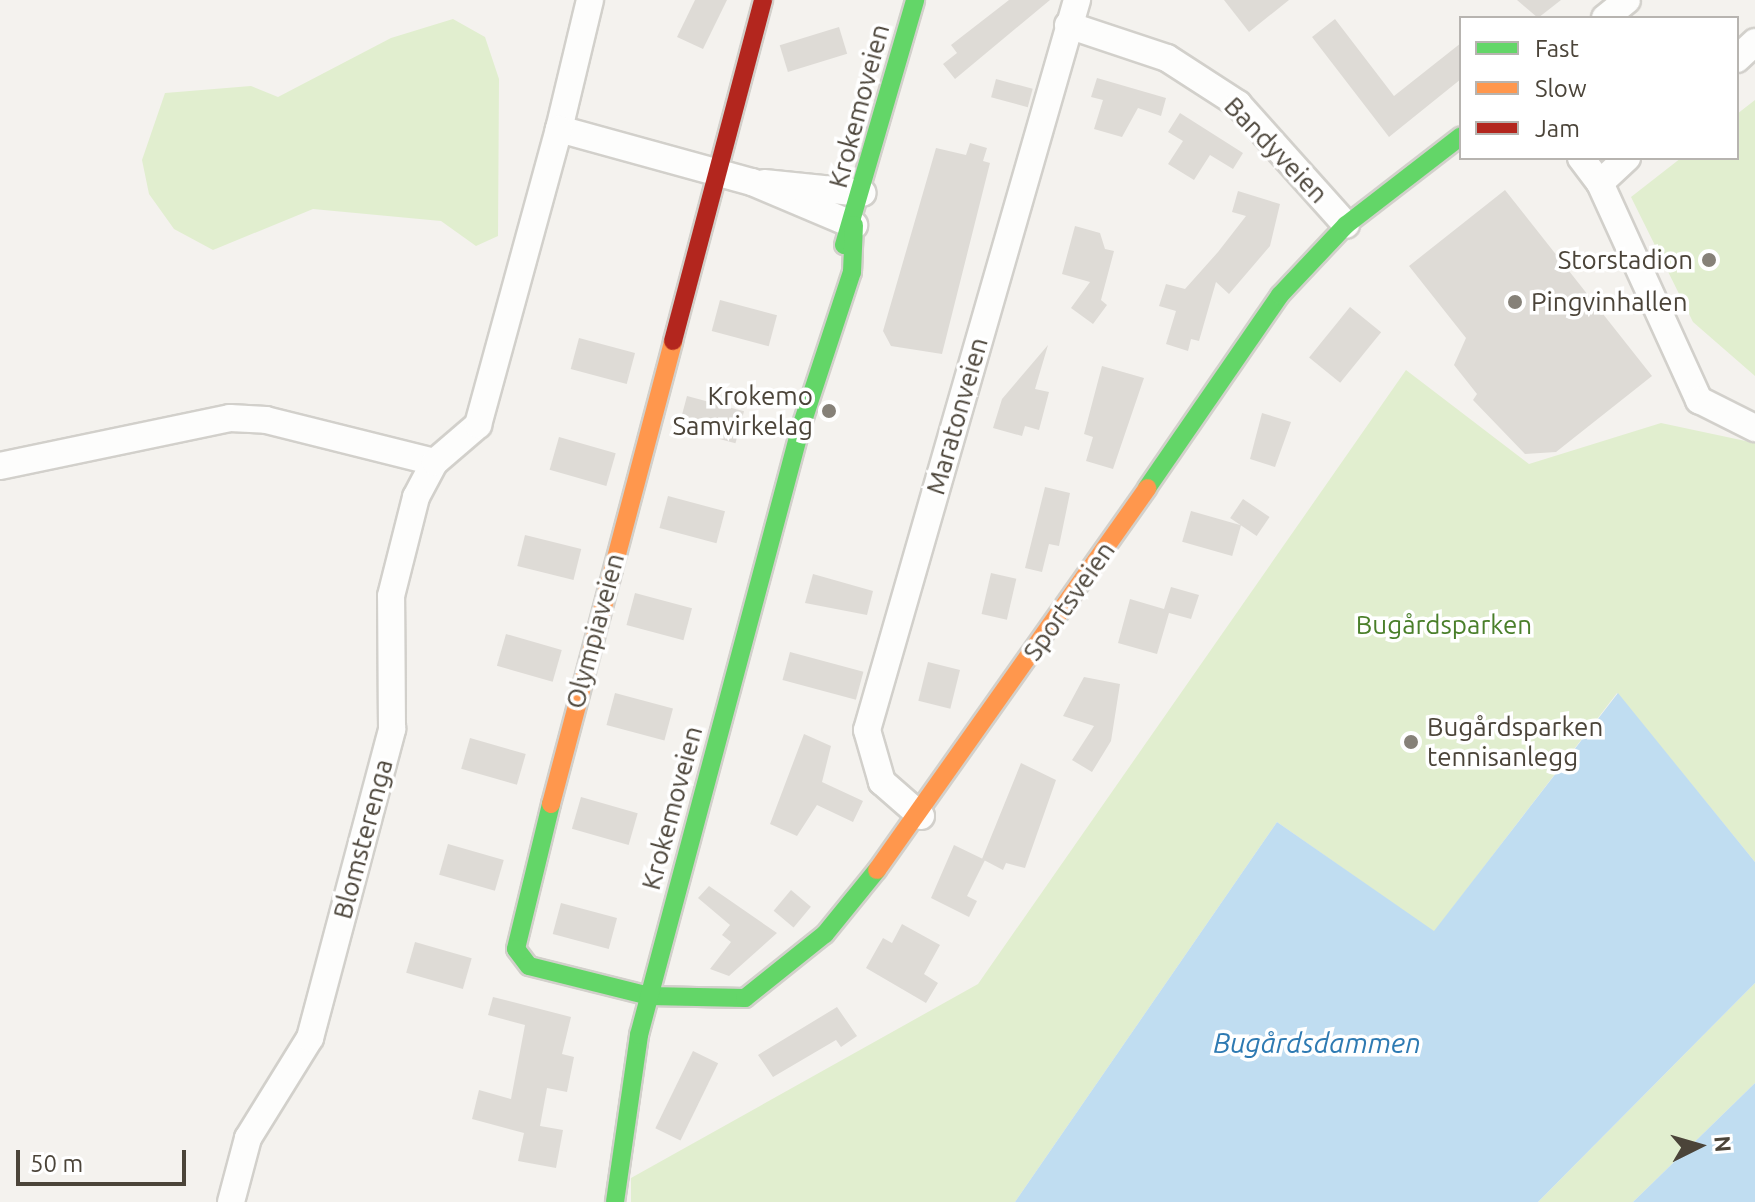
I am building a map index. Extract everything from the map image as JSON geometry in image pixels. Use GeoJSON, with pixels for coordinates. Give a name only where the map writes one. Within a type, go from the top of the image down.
{"type":"FeatureCollection","features":[{"type":"Feature","properties":{"kind":"street","name":"Blomsterenga"},"geometry":{"type":"LineString","coordinates":[[231,1202],[248,1138],[310,1038],[392,729],[391,596],[416,497],[435,462],[478,425],[559,129],[590,0]]}},
{"type":"Feature","properties":{"kind":"street","name":"Olympiaveien"},"geometry":{"type":"LineString","coordinates":[[649,996],[529,966],[516,949],[517,932],[763,0]]}},
{"type":"Feature","properties":{"kind":"street","name":"Krokemoveien"},"geometry":{"type":"LineString","coordinates":[[615,1202],[625,1100],[649,996],[800,430],[852,272],[854,225],[915,0]]}},
{"type":"Feature","properties":{"kind":"street"},"geometry":{"type":"LineString","coordinates":[[1607,16],[1627,0]]}},
{"type":"Feature","properties":{"kind":"street","name":"Bandyveien"},"geometry":{"type":"LineString","coordinates":[[1072,12],[1167,58],[1238,104],[1346,225]]}},
{"type":"Feature","properties":{"kind":"street","name":"Maratonveien"},"geometry":{"type":"LineString","coordinates":[[921,816],[882,782],[867,730],[1072,12]]}},
{"type":"Feature","properties":{"kind":"street"},"geometry":{"type":"LineString","coordinates":[[1739,57],[1755,42]]}},
{"type":"Feature","properties":{"kind":"street"},"geometry":{"type":"LineString","coordinates":[[559,129],[752,182],[854,225]]}},
{"type":"Feature","properties":{"kind":"street","name":"Sportsveien"},"geometry":{"type":"LineString","coordinates":[[649,996],[716,1002],[763,989],[865,891],[921,816],[1280,295],[1346,225],[1459,138]]}},
{"type":"Feature","properties":{"kind":"street"},"geometry":{"type":"LineString","coordinates":[[1583,160],[1600,183],[1699,400],[1755,428]]}},
{"type":"Feature","properties":{"kind":"street"},"geometry":{"type":"LineString","coordinates":[[1600,183],[1625,160]]}},
{"type":"Feature","properties":{"kind":"street"},"geometry":{"type":"LineString","coordinates":[[752,182],[862,193]]}},
{"type":"Feature","properties":{"kind":"street"},"geometry":{"type":"LineString","coordinates":[[0,466],[230,418],[266,420],[435,462]]}},
{"type":"Feature","properties":{"kind":"green space"},"geometry":{"type":"Polygon","coordinates":[[[453,19],[485,37],[499,79],[498,236],[476,246],[441,221],[313,209],[213,250],[174,229],[149,194],[142,160],[165,93],[251,86],[278,97],[391,38],[453,19]]]}},
{"type":"Feature","properties":{"kind":"green space","name":"Storstadion"},"geometry":{"type":"Polygon","coordinates":[[[1755,100],[1755,376],[1693,322],[1631,197],[1678,160],[1739,160],[1739,112],[1755,100]]]}},
{"type":"Feature","properties":{"kind":"green space","name":"Bugårdsparken"},"geometry":{"type":"Polygon","coordinates":[[[1406,370],[1529,464],[1661,423],[1755,443],[1755,862],[1617,693],[1434,932],[1277,822],[1015,1202],[631,1202],[631,1178],[978,984],[1406,370]]]}},
{"type":"Feature","properties":{"kind":"green space"},"geometry":{"type":"Polygon","coordinates":[[[1755,983],[1755,1083],[1633,1202],[1538,1202],[1755,983]]]}},
{"type":"Feature","properties":{"kind":"water","name":"Bugårdsdammen"},"geometry":{"type":"Polygon","coordinates":[[[1618,693],[1755,862],[1755,983],[1538,1202],[1015,1202],[1277,822],[1434,931],[1618,693]]]}},
{"type":"Feature","properties":{"kind":"water"},"geometry":{"type":"Polygon","coordinates":[[[1755,1083],[1755,1202],[1633,1202],[1755,1083]]]}},
{"type":"Feature","properties":{"kind":"building"},"geometry":{"type":"Polygon","coordinates":[[[695,0],[727,0],[703,49],[677,37],[695,0]]]}},
{"type":"Feature","properties":{"kind":"building"},"geometry":{"type":"Polygon","coordinates":[[[1009,0],[1050,0],[955,79],[943,64],[957,53],[951,45],[1009,0]]]}},
{"type":"Feature","properties":{"kind":"building"},"geometry":{"type":"Polygon","coordinates":[[[1224,0],[1289,0],[1249,32],[1224,0]]]}},
{"type":"Feature","properties":{"kind":"building"},"geometry":{"type":"Polygon","coordinates":[[[1517,0],[1561,0],[1541,16],[1536,16],[1517,0]]]}},
{"type":"Feature","properties":{"kind":"building"},"geometry":{"type":"Polygon","coordinates":[[[1335,19],[1394,96],[1459,45],[1459,81],[1389,137],[1312,37],[1335,19]]]}},
{"type":"Feature","properties":{"kind":"building"},"geometry":{"type":"Polygon","coordinates":[[[839,27],[847,54],[788,72],[780,45],[839,27]]]}},
{"type":"Feature","properties":{"kind":"building"},"geometry":{"type":"Polygon","coordinates":[[[1097,78],[1166,98],[1161,116],[1138,108],[1122,137],[1094,129],[1103,100],[1091,97],[1097,78]]]}},
{"type":"Feature","properties":{"kind":"building"},"geometry":{"type":"Polygon","coordinates":[[[996,79],[1033,89],[1028,107],[991,97],[996,79]]]}},
{"type":"Feature","properties":{"kind":"building"},"geometry":{"type":"Polygon","coordinates":[[[1180,113],[1243,153],[1233,169],[1210,155],[1194,180],[1168,164],[1183,141],[1168,132],[1180,113]]]}},
{"type":"Feature","properties":{"kind":"building"},"geometry":{"type":"Polygon","coordinates":[[[970,143],[987,148],[983,161],[990,163],[942,354],[891,346],[883,331],[936,148],[966,155],[970,143]]]}},
{"type":"Feature","properties":{"kind":"building","name":"Pingvinhallen"},"geometry":{"type":"Polygon","coordinates":[[[1505,190],[1652,376],[1556,452],[1525,454],[1473,400],[1477,394],[1454,365],[1466,338],[1409,266],[1505,190]]]}},
{"type":"Feature","properties":{"kind":"building"},"geometry":{"type":"Polygon","coordinates":[[[1238,191],[1280,204],[1270,246],[1229,294],[1216,282],[1199,341],[1191,339],[1188,351],[1166,344],[1176,311],[1159,306],[1166,284],[1185,289],[1246,216],[1232,212],[1238,191]]]}},
{"type":"Feature","properties":{"kind":"building"},"geometry":{"type":"Polygon","coordinates":[[[1075,226],[1100,233],[1105,249],[1114,251],[1101,300],[1107,305],[1093,324],[1071,308],[1090,282],[1062,274],[1075,226]]]}},
{"type":"Feature","properties":{"kind":"building"},"geometry":{"type":"Polygon","coordinates":[[[720,300],[777,315],[769,346],[712,331],[720,300]]]}},
{"type":"Feature","properties":{"kind":"building"},"geometry":{"type":"Polygon","coordinates":[[[1350,307],[1381,332],[1340,383],[1309,358],[1350,307]]]}},
{"type":"Feature","properties":{"kind":"building"},"geometry":{"type":"Polygon","coordinates":[[[579,338],[635,353],[627,384],[571,369],[579,338]]]}},
{"type":"Feature","properties":{"kind":"building"},"geometry":{"type":"Polygon","coordinates":[[[1048,345],[1035,389],[1049,392],[1039,430],[1025,426],[1022,436],[993,428],[1002,399],[1048,345]]]}},
{"type":"Feature","properties":{"kind":"building"},"geometry":{"type":"Polygon","coordinates":[[[1102,366],[1144,378],[1113,469],[1086,461],[1093,437],[1084,434],[1102,366]]]}},
{"type":"Feature","properties":{"kind":"building"},"geometry":{"type":"Polygon","coordinates":[[[687,396],[744,411],[735,443],[678,428],[687,396]]]}},
{"type":"Feature","properties":{"kind":"building"},"geometry":{"type":"Polygon","coordinates":[[[1262,413],[1291,422],[1275,467],[1250,459],[1262,413]]]}},
{"type":"Feature","properties":{"kind":"building"},"geometry":{"type":"Polygon","coordinates":[[[559,437],[616,453],[606,486],[550,470],[559,437]]]}},
{"type":"Feature","properties":{"kind":"building"},"geometry":{"type":"Polygon","coordinates":[[[1045,487],[1070,493],[1059,546],[1049,544],[1042,572],[1025,568],[1045,487]]]}},
{"type":"Feature","properties":{"kind":"building"},"geometry":{"type":"Polygon","coordinates":[[[668,496],[725,511],[716,543],[659,528],[668,496]]]}},
{"type":"Feature","properties":{"kind":"building"},"geometry":{"type":"Polygon","coordinates":[[[1243,499],[1270,517],[1257,536],[1230,518],[1243,499]]]}},
{"type":"Feature","properties":{"kind":"building"},"geometry":{"type":"Polygon","coordinates":[[[1191,511],[1241,525],[1232,556],[1182,542],[1191,511]]]}},
{"type":"Feature","properties":{"kind":"building"},"geometry":{"type":"Polygon","coordinates":[[[525,535],[581,549],[574,580],[517,566],[525,535]]]}},
{"type":"Feature","properties":{"kind":"building"},"geometry":{"type":"Polygon","coordinates":[[[991,573],[1016,579],[1007,620],[982,614],[991,573]]]}},
{"type":"Feature","properties":{"kind":"building"},"geometry":{"type":"Polygon","coordinates":[[[813,574],[873,591],[867,615],[805,603],[813,574]]]}},
{"type":"Feature","properties":{"kind":"building"},"geometry":{"type":"Polygon","coordinates":[[[1171,587],[1199,595],[1191,619],[1169,613],[1157,654],[1118,643],[1130,599],[1164,609],[1171,587]]]}},
{"type":"Feature","properties":{"kind":"building"},"geometry":{"type":"Polygon","coordinates":[[[635,593],[692,608],[683,640],[626,625],[635,593]]]}},
{"type":"Feature","properties":{"kind":"building"},"geometry":{"type":"Polygon","coordinates":[[[506,634],[562,650],[553,682],[497,666],[506,634]]]}},
{"type":"Feature","properties":{"kind":"building"},"geometry":{"type":"Polygon","coordinates":[[[790,652],[863,672],[856,700],[782,680],[790,652]]]}},
{"type":"Feature","properties":{"kind":"building"},"geometry":{"type":"Polygon","coordinates":[[[928,662],[960,670],[950,709],[918,701],[928,662]]]}},
{"type":"Feature","properties":{"kind":"building"},"geometry":{"type":"Polygon","coordinates":[[[1084,677],[1120,684],[1111,741],[1092,772],[1072,760],[1094,726],[1063,716],[1084,677]]]}},
{"type":"Feature","properties":{"kind":"building"},"geometry":{"type":"Polygon","coordinates":[[[615,693],[673,709],[664,740],[606,725],[615,693]]]}},
{"type":"Feature","properties":{"kind":"building"},"geometry":{"type":"Polygon","coordinates":[[[804,734],[831,746],[822,782],[863,801],[853,822],[817,805],[797,836],[770,824],[804,734]]]}},
{"type":"Feature","properties":{"kind":"building"},"geometry":{"type":"Polygon","coordinates":[[[470,738],[526,754],[517,785],[461,769],[470,738]]]}},
{"type":"Feature","properties":{"kind":"building"},"geometry":{"type":"Polygon","coordinates":[[[1021,763],[1056,780],[1025,868],[1006,863],[1003,870],[982,859],[1021,763]]]}},
{"type":"Feature","properties":{"kind":"building"},"geometry":{"type":"Polygon","coordinates":[[[581,797],[638,813],[629,845],[572,829],[581,797]]]}},
{"type":"Feature","properties":{"kind":"building"},"geometry":{"type":"Polygon","coordinates":[[[448,844],[504,860],[495,891],[439,875],[448,844]]]}},
{"type":"Feature","properties":{"kind":"building"},"geometry":{"type":"Polygon","coordinates":[[[954,845],[985,860],[967,896],[977,901],[969,917],[931,898],[954,845]]]}},
{"type":"Feature","properties":{"kind":"building"},"geometry":{"type":"Polygon","coordinates":[[[709,886],[777,933],[729,976],[710,969],[731,942],[722,935],[730,925],[698,898],[709,886]]]}},
{"type":"Feature","properties":{"kind":"building"},"geometry":{"type":"Polygon","coordinates":[[[791,890],[811,907],[794,927],[774,911],[791,890]]]}},
{"type":"Feature","properties":{"kind":"building"},"geometry":{"type":"Polygon","coordinates":[[[561,903],[617,918],[609,949],[553,934],[561,903]]]}},
{"type":"Feature","properties":{"kind":"building"},"geometry":{"type":"Polygon","coordinates":[[[902,924],[940,945],[924,974],[938,983],[926,1003],[866,968],[883,938],[892,943],[902,924]]]}},
{"type":"Feature","properties":{"kind":"building"},"geometry":{"type":"Polygon","coordinates":[[[415,942],[472,958],[463,989],[406,973],[415,942]]]}},
{"type":"Feature","properties":{"kind":"building"},"geometry":{"type":"Polygon","coordinates":[[[493,997],[571,1017],[562,1054],[574,1057],[567,1092],[547,1088],[540,1126],[563,1130],[556,1168],[518,1161],[524,1133],[472,1119],[479,1090],[511,1099],[525,1025],[488,1015],[493,997]]]}},
{"type":"Feature","properties":{"kind":"building"},"geometry":{"type":"Polygon","coordinates":[[[837,1007],[857,1036],[841,1047],[836,1040],[773,1077],[758,1055],[837,1007]]]}},
{"type":"Feature","properties":{"kind":"building"},"geometry":{"type":"Polygon","coordinates":[[[693,1051],[718,1063],[680,1141],[655,1128],[693,1051]]]}},
{"type":"Feature","properties":{"kind":"traffic: fast"},"geometry":{"type":"LineString","coordinates":[[844,245],[915,0]]}},
{"type":"Feature","properties":{"kind":"traffic: fast"},"geometry":{"type":"LineString","coordinates":[[1147,488],[1280,295],[1346,225],[1459,138]]}},
{"type":"Feature","properties":{"kind":"traffic: fast"},"geometry":{"type":"LineString","coordinates":[[615,1202],[639,1035],[800,430],[852,272],[854,225]]}},
{"type":"Feature","properties":{"kind":"traffic: fast"},"geometry":{"type":"LineString","coordinates":[[551,804],[516,949],[529,966],[649,996],[745,998],[825,934],[877,870]]}},
{"type":"Feature","properties":{"kind":"traffic: slow"},"geometry":{"type":"LineString","coordinates":[[551,804],[673,341]]}},
{"type":"Feature","properties":{"kind":"traffic: slow"},"geometry":{"type":"LineString","coordinates":[[877,870],[1147,488]]}},
{"type":"Feature","properties":{"kind":"traffic: jam"},"geometry":{"type":"LineString","coordinates":[[673,341],[763,0]]}},
{"type":"Feature","properties":{"kind":"place","name":"Storstadion"},"geometry":{"type":"Point","coordinates":[1709,260]}},
{"type":"Feature","properties":{"kind":"place","name":"Pingvinhallen"},"geometry":{"type":"Point","coordinates":[1515,302]}},
{"type":"Feature","properties":{"kind":"place","name":"Krokemo Samvirkelag"},"geometry":{"type":"Point","coordinates":[829,411]}},
{"type":"Feature","properties":{"kind":"place","name":"Bugårdsparken tennisanlegg"},"geometry":{"type":"Point","coordinates":[1411,742]}}]}
